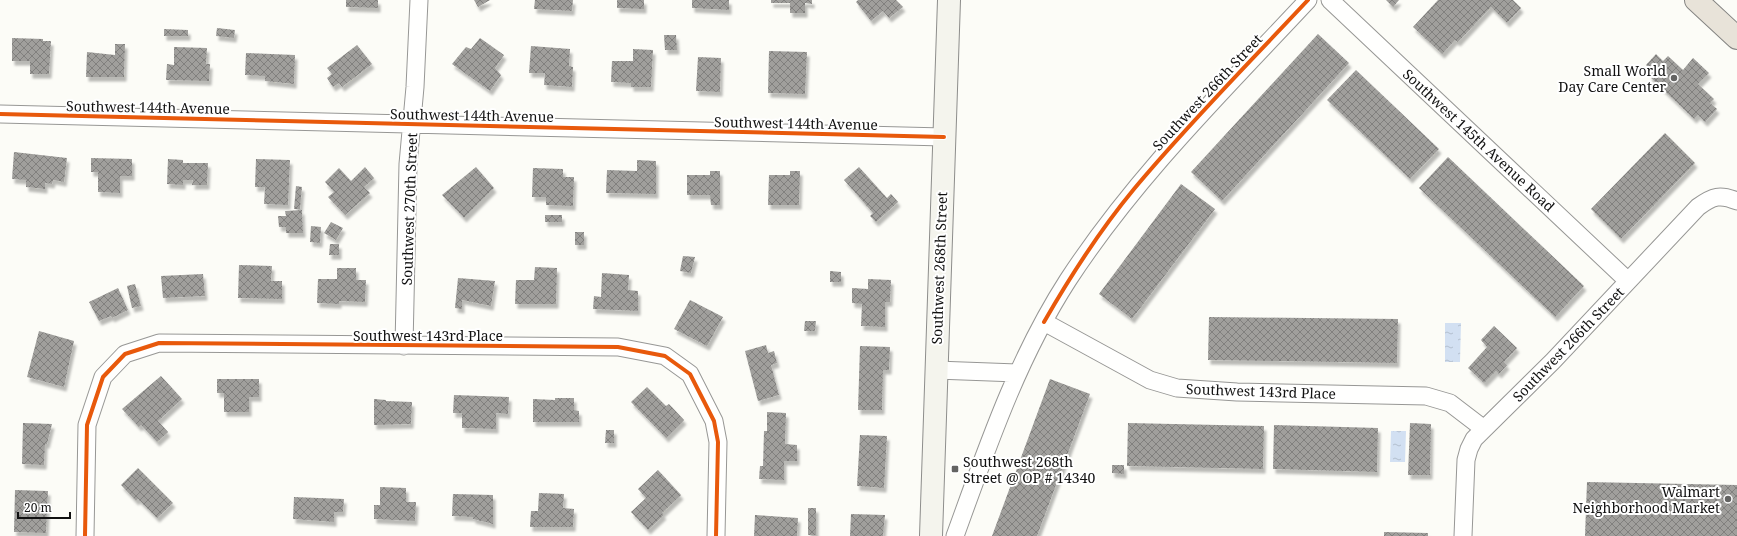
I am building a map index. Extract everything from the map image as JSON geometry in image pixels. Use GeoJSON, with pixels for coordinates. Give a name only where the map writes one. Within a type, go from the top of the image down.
{"type":"FeatureCollection","features":[{"type":"Feature","properties":{"kind":"highway"},"geometry":{"type":"LineString","coordinates":[[1696,0],[1737,38]]}},
{"type":"Feature","properties":{"kind":"main road","name":"Southwest 268th Street"},"geometry":{"type":"LineString","coordinates":[[932,536],[936,370],[949,0]]}},
{"type":"Feature","properties":{"kind":"street","name":"Southwest 270th Street"},"geometry":{"type":"LineString","coordinates":[[404,346],[408,164],[415,87],[419,0]]}},
{"type":"Feature","properties":{"kind":"street","name":"Southwest 266th Street"},"geometry":{"type":"LineString","coordinates":[[955,536],[987,447],[1017,373],[1068,280],[1100,233],[1160,158],[1308,0]]}},
{"type":"Feature","properties":{"kind":"street","name":"Southwest 145th Avenue Road"},"geometry":{"type":"LineString","coordinates":[[1330,0],[1628,281]]}},
{"type":"Feature","properties":{"kind":"street","name":"Southwest 144th Avenue"},"geometry":{"type":"LineString","coordinates":[[0,114],[944,137]]}},
{"type":"Feature","properties":{"kind":"street","name":"Southwest 266th Street"},"geometry":{"type":"LineString","coordinates":[[1463,536],[1466,460],[1474,439],[1511,404],[1698,207],[1710,198],[1720,196],[1737,201]]}},
{"type":"Feature","properties":{"kind":"street","name":"Southwest 143rd Place"},"geometry":{"type":"LineString","coordinates":[[1044,322],[1150,380],[1177,388],[1230,392],[1426,396],[1450,403],[1484,429]]}},
{"type":"Feature","properties":{"kind":"street","name":"Southwest 143rd Place"},"geometry":{"type":"LineString","coordinates":[[85,536],[87,425],[103,377],[125,354],[159,344],[618,347],[665,356],[690,374],[714,421],[718,442],[716,536]]}},
{"type":"Feature","properties":{"kind":"street"},"geometry":{"type":"LineString","coordinates":[[936,370],[1017,373]]}},
{"type":"Feature","properties":{"kind":"water"},"geometry":{"type":"Polygon","coordinates":[[[1445,323],[1461,323],[1460,362],[1445,362],[1445,323]]]}},
{"type":"Feature","properties":{"kind":"water"},"geometry":{"type":"Polygon","coordinates":[[[1391,431],[1406,431],[1405,462],[1390,462],[1391,431]]]}},
{"type":"Feature","properties":{"kind":"building"},"geometry":{"type":"Polygon","coordinates":[[[346,0],[378,0],[378,8],[346,7],[346,0]]]}},
{"type":"Feature","properties":{"kind":"building"},"geometry":{"type":"Polygon","coordinates":[[[474,0],[490,0],[478,7],[474,0]]]}},
{"type":"Feature","properties":{"kind":"building"},"geometry":{"type":"Polygon","coordinates":[[[535,0],[573,0],[572,11],[534,9],[535,0]]]}},
{"type":"Feature","properties":{"kind":"building"},"geometry":{"type":"Polygon","coordinates":[[[617,0],[644,0],[644,9],[617,8],[617,0]]]}},
{"type":"Feature","properties":{"kind":"building"},"geometry":{"type":"Polygon","coordinates":[[[692,0],[729,0],[729,10],[692,8],[692,0]]]}},
{"type":"Feature","properties":{"kind":"building"},"geometry":{"type":"Polygon","coordinates":[[[771,0],[812,0],[812,4],[805,3],[805,13],[790,13],[790,3],[771,3],[771,0]]]}},
{"type":"Feature","properties":{"kind":"building"},"geometry":{"type":"Polygon","coordinates":[[[858,0],[896,0],[903,7],[889,18],[883,11],[871,21],[856,2],[858,0]]]}},
{"type":"Feature","properties":{"kind":"building"},"geometry":{"type":"Polygon","coordinates":[[[1386,0],[1399,0],[1393,7],[1386,0]]]}},
{"type":"Feature","properties":{"kind":"building"},"geometry":{"type":"Polygon","coordinates":[[[1438,0],[1513,0],[1521,8],[1507,23],[1491,7],[1458,42],[1455,40],[1442,54],[1413,27],[1438,0]]]}},
{"type":"Feature","properties":{"kind":"building"},"geometry":{"type":"Polygon","coordinates":[[[217,28],[235,30],[234,38],[216,36],[217,28]]]}},
{"type":"Feature","properties":{"kind":"building"},"geometry":{"type":"Polygon","coordinates":[[[164,29],[188,30],[188,36],[164,36],[164,29]]]}},
{"type":"Feature","properties":{"kind":"building"},"geometry":{"type":"Polygon","coordinates":[[[1318,34],[1349,63],[1222,201],[1191,172],[1318,34]]]}},
{"type":"Feature","properties":{"kind":"building"},"geometry":{"type":"Polygon","coordinates":[[[664,35],[676,35],[677,50],[665,50],[664,35]]]}},
{"type":"Feature","properties":{"kind":"building"},"geometry":{"type":"Polygon","coordinates":[[[12,38],[43,39],[43,41],[51,41],[49,74],[30,74],[30,61],[12,61],[12,38]]]}},
{"type":"Feature","properties":{"kind":"building"},"geometry":{"type":"Polygon","coordinates":[[[480,38],[504,55],[495,68],[501,75],[490,91],[452,64],[466,47],[471,49],[480,38]]]}},
{"type":"Feature","properties":{"kind":"building"},"geometry":{"type":"Polygon","coordinates":[[[115,44],[125,44],[124,77],[86,77],[87,52],[115,55],[115,44]]]}},
{"type":"Feature","properties":{"kind":"building"},"geometry":{"type":"Polygon","coordinates":[[[357,45],[372,64],[342,87],[339,83],[333,87],[327,78],[332,74],[327,68],[357,45]]]}},
{"type":"Feature","properties":{"kind":"building"},"geometry":{"type":"Polygon","coordinates":[[[531,46],[570,49],[569,66],[573,67],[572,87],[544,85],[545,73],[529,73],[531,46]]]}},
{"type":"Feature","properties":{"kind":"building"},"geometry":{"type":"Polygon","coordinates":[[[174,47],[207,48],[206,64],[210,64],[209,81],[166,80],[167,64],[174,65],[174,47]]]}},
{"type":"Feature","properties":{"kind":"building"},"geometry":{"type":"Polygon","coordinates":[[[633,49],[653,50],[651,87],[631,87],[631,83],[611,82],[612,61],[633,61],[633,49]]]}},
{"type":"Feature","properties":{"kind":"building"},"geometry":{"type":"Polygon","coordinates":[[[769,51],[807,52],[805,94],[768,93],[769,51]]]}},
{"type":"Feature","properties":{"kind":"building"},"geometry":{"type":"Polygon","coordinates":[[[246,53],[295,55],[294,84],[265,81],[265,76],[245,75],[246,53]]]}},
{"type":"Feature","properties":{"kind":"building"},"geometry":{"type":"Polygon","coordinates":[[[1656,54],[1663,61],[1668,56],[1683,70],[1693,58],[1709,73],[1698,84],[1714,99],[1710,103],[1717,109],[1705,122],[1698,115],[1694,119],[1649,76],[1653,71],[1646,65],[1656,54]]]}},
{"type":"Feature","properties":{"kind":"building"},"geometry":{"type":"Polygon","coordinates":[[[698,57],[721,58],[720,92],[696,91],[698,57]]]}},
{"type":"Feature","properties":{"kind":"building"},"geometry":{"type":"Polygon","coordinates":[[[1356,70],[1439,149],[1410,179],[1327,100],[1356,70]]]}},
{"type":"Feature","properties":{"kind":"building"},"geometry":{"type":"Polygon","coordinates":[[[1665,133],[1695,163],[1621,239],[1591,209],[1665,133]]]}},
{"type":"Feature","properties":{"kind":"building"},"geometry":{"type":"Polygon","coordinates":[[[14,152],[67,158],[64,182],[53,180],[52,184],[45,183],[45,189],[26,187],[26,180],[12,179],[14,152]]]}},
{"type":"Feature","properties":{"kind":"building"},"geometry":{"type":"Polygon","coordinates":[[[1448,157],[1584,286],[1555,317],[1419,188],[1448,157]]]}},
{"type":"Feature","properties":{"kind":"building"},"geometry":{"type":"Polygon","coordinates":[[[91,158],[132,159],[132,176],[120,176],[120,193],[98,192],[98,172],[91,172],[91,158]]]}},
{"type":"Feature","properties":{"kind":"building"},"geometry":{"type":"Polygon","coordinates":[[[168,159],[183,160],[183,163],[208,163],[207,185],[192,185],[193,180],[183,180],[183,185],[167,184],[168,159]]]}},
{"type":"Feature","properties":{"kind":"building"},"geometry":{"type":"Polygon","coordinates":[[[256,159],[290,160],[288,205],[264,204],[265,187],[255,187],[256,159]]]}},
{"type":"Feature","properties":{"kind":"building"},"geometry":{"type":"Polygon","coordinates":[[[637,160],[656,161],[656,194],[606,193],[607,170],[637,171],[637,160]]]}},
{"type":"Feature","properties":{"kind":"building"},"geometry":{"type":"Polygon","coordinates":[[[365,167],[374,178],[364,187],[370,193],[345,215],[328,197],[334,192],[325,182],[339,168],[351,181],[365,167]]]}},
{"type":"Feature","properties":{"kind":"building"},"geometry":{"type":"Polygon","coordinates":[[[476,167],[494,188],[464,218],[442,195],[476,167]]]}},
{"type":"Feature","properties":{"kind":"building"},"geometry":{"type":"Polygon","coordinates":[[[859,167],[887,198],[891,194],[898,202],[876,222],[870,216],[873,213],[844,180],[859,167]]]}},
{"type":"Feature","properties":{"kind":"building"},"geometry":{"type":"Polygon","coordinates":[[[533,168],[563,169],[563,177],[574,177],[573,206],[546,205],[546,197],[532,197],[533,168]]]}},
{"type":"Feature","properties":{"kind":"building"},"geometry":{"type":"Polygon","coordinates":[[[710,171],[720,171],[720,205],[711,205],[710,195],[687,195],[687,175],[710,175],[710,171]]]}},
{"type":"Feature","properties":{"kind":"building"},"geometry":{"type":"Polygon","coordinates":[[[790,171],[800,171],[799,205],[768,205],[769,175],[790,175],[790,171]]]}},
{"type":"Feature","properties":{"kind":"building"},"geometry":{"type":"Polygon","coordinates":[[[1181,184],[1215,209],[1132,319],[1099,294],[1181,184]]]}},
{"type":"Feature","properties":{"kind":"building"},"geometry":{"type":"Polygon","coordinates":[[[296,186],[302,187],[300,209],[294,209],[296,186]]]}},
{"type":"Feature","properties":{"kind":"building"},"geometry":{"type":"Polygon","coordinates":[[[302,210],[303,233],[286,233],[286,227],[279,227],[278,216],[286,216],[285,211],[302,210]]]}},
{"type":"Feature","properties":{"kind":"building"},"geometry":{"type":"Polygon","coordinates":[[[545,215],[562,215],[562,222],[545,222],[545,215]]]}},
{"type":"Feature","properties":{"kind":"building"},"geometry":{"type":"Polygon","coordinates":[[[331,222],[343,228],[336,240],[324,233],[331,222]]]}},
{"type":"Feature","properties":{"kind":"building"},"geometry":{"type":"Polygon","coordinates":[[[311,226],[321,227],[320,243],[310,242],[311,226]]]}},
{"type":"Feature","properties":{"kind":"building"},"geometry":{"type":"Polygon","coordinates":[[[575,232],[584,232],[584,245],[575,245],[575,232]]]}},
{"type":"Feature","properties":{"kind":"building"},"geometry":{"type":"Polygon","coordinates":[[[330,244],[339,244],[339,255],[329,255],[330,244]]]}},
{"type":"Feature","properties":{"kind":"building"},"geometry":{"type":"Polygon","coordinates":[[[683,256],[695,257],[691,273],[680,271],[683,256]]]}},
{"type":"Feature","properties":{"kind":"building"},"geometry":{"type":"Polygon","coordinates":[[[239,265],[272,266],[271,281],[282,281],[282,299],[238,298],[239,265]]]}},
{"type":"Feature","properties":{"kind":"building"},"geometry":{"type":"Polygon","coordinates":[[[535,267],[557,268],[556,304],[515,304],[516,280],[534,280],[535,267]]]}},
{"type":"Feature","properties":{"kind":"building"},"geometry":{"type":"Polygon","coordinates":[[[337,268],[356,268],[356,280],[366,280],[365,302],[339,301],[339,304],[317,303],[318,279],[337,279],[337,268]]]}},
{"type":"Feature","properties":{"kind":"building"},"geometry":{"type":"Polygon","coordinates":[[[830,271],[841,272],[841,282],[830,282],[830,271]]]}},
{"type":"Feature","properties":{"kind":"building"},"geometry":{"type":"Polygon","coordinates":[[[602,273],[629,275],[628,290],[638,291],[638,311],[593,309],[594,296],[601,297],[602,273]]]}},
{"type":"Feature","properties":{"kind":"building"},"geometry":{"type":"Polygon","coordinates":[[[203,274],[205,296],[163,298],[161,276],[203,274]]]}},
{"type":"Feature","properties":{"kind":"building"},"geometry":{"type":"Polygon","coordinates":[[[458,278],[495,281],[491,306],[462,300],[462,309],[455,308],[458,278]]]}},
{"type":"Feature","properties":{"kind":"building"},"geometry":{"type":"Polygon","coordinates":[[[868,279],[891,280],[890,302],[885,302],[885,327],[861,326],[862,304],[852,303],[852,288],[868,289],[868,279]]]}},
{"type":"Feature","properties":{"kind":"building"},"geometry":{"type":"Polygon","coordinates":[[[135,284],[141,306],[132,308],[127,286],[135,284]]]}},
{"type":"Feature","properties":{"kind":"building"},"geometry":{"type":"Polygon","coordinates":[[[118,288],[128,310],[112,318],[111,316],[99,321],[89,302],[118,288]]]}},
{"type":"Feature","properties":{"kind":"building"},"geometry":{"type":"Polygon","coordinates":[[[690,300],[723,317],[707,346],[674,329],[690,300]]]}},
{"type":"Feature","properties":{"kind":"building"},"geometry":{"type":"Polygon","coordinates":[[[1209,317],[1398,319],[1397,363],[1208,360],[1209,317]]]}},
{"type":"Feature","properties":{"kind":"building"},"geometry":{"type":"Polygon","coordinates":[[[805,321],[816,321],[815,331],[804,331],[805,321]]]}},
{"type":"Feature","properties":{"kind":"building"},"geometry":{"type":"Polygon","coordinates":[[[1494,326],[1517,348],[1504,362],[1507,365],[1499,374],[1496,371],[1484,383],[1468,368],[1487,347],[1481,340],[1494,326]]]}},
{"type":"Feature","properties":{"kind":"building"},"geometry":{"type":"Polygon","coordinates":[[[39,331],[74,341],[64,387],[27,377],[39,331]]]}},
{"type":"Feature","properties":{"kind":"building"},"geometry":{"type":"Polygon","coordinates":[[[766,345],[768,353],[774,351],[777,363],[771,365],[779,395],[758,401],[745,351],[766,345]]]}},
{"type":"Feature","properties":{"kind":"building"},"geometry":{"type":"Polygon","coordinates":[[[860,346],[890,347],[889,370],[883,370],[882,410],[858,410],[860,346]]]}},
{"type":"Feature","properties":{"kind":"building"},"geometry":{"type":"Polygon","coordinates":[[[161,376],[182,399],[158,421],[168,432],[157,442],[141,425],[139,427],[122,409],[161,376]]]}},
{"type":"Feature","properties":{"kind":"building"},"geometry":{"type":"Polygon","coordinates":[[[217,379],[259,379],[259,397],[249,397],[249,412],[224,412],[224,393],[217,393],[217,379]]]}},
{"type":"Feature","properties":{"kind":"building"},"geometry":{"type":"Polygon","coordinates":[[[1050,379],[1090,394],[1037,536],[992,536],[1050,379]]]}},
{"type":"Feature","properties":{"kind":"building"},"geometry":{"type":"Polygon","coordinates":[[[647,387],[666,406],[669,404],[684,420],[666,438],[631,402],[647,387]]]}},
{"type":"Feature","properties":{"kind":"building"},"geometry":{"type":"Polygon","coordinates":[[[454,395],[509,397],[508,414],[496,413],[496,429],[462,428],[462,413],[453,413],[454,395]]]}},
{"type":"Feature","properties":{"kind":"building"},"geometry":{"type":"Polygon","coordinates":[[[555,398],[574,398],[574,410],[579,411],[579,422],[533,422],[533,399],[555,400],[555,398]]]}},
{"type":"Feature","properties":{"kind":"building"},"geometry":{"type":"Polygon","coordinates":[[[374,399],[412,402],[411,424],[374,425],[374,399]]]}},
{"type":"Feature","properties":{"kind":"building"},"geometry":{"type":"Polygon","coordinates":[[[767,412],[786,413],[785,444],[797,445],[797,461],[784,461],[784,480],[759,479],[760,466],[763,466],[764,431],[767,431],[767,412]]]}},
{"type":"Feature","properties":{"kind":"building"},"geometry":{"type":"Polygon","coordinates":[[[23,423],[52,424],[47,444],[45,444],[44,465],[22,464],[23,423]]]}},
{"type":"Feature","properties":{"kind":"building"},"geometry":{"type":"Polygon","coordinates":[[[1128,423],[1264,426],[1263,469],[1127,466],[1128,423]]]}},
{"type":"Feature","properties":{"kind":"building"},"geometry":{"type":"Polygon","coordinates":[[[1410,423],[1431,424],[1430,475],[1408,475],[1410,423]]]}},
{"type":"Feature","properties":{"kind":"building"},"geometry":{"type":"Polygon","coordinates":[[[1274,425],[1378,428],[1377,472],[1273,469],[1274,425]]]}},
{"type":"Feature","properties":{"kind":"building"},"geometry":{"type":"Polygon","coordinates":[[[606,430],[614,430],[614,443],[605,443],[606,430]]]}},
{"type":"Feature","properties":{"kind":"building"},"geometry":{"type":"Polygon","coordinates":[[[860,435],[887,436],[884,488],[857,486],[860,435]]]}},
{"type":"Feature","properties":{"kind":"building"},"geometry":{"type":"Polygon","coordinates":[[[1112,465],[1124,465],[1124,474],[1112,473],[1112,465]]]}},
{"type":"Feature","properties":{"kind":"building"},"geometry":{"type":"Polygon","coordinates":[[[138,468],[173,503],[157,518],[138,499],[136,501],[121,485],[138,468]]]}},
{"type":"Feature","properties":{"kind":"building"},"geometry":{"type":"Polygon","coordinates":[[[658,470],[681,495],[662,513],[664,515],[648,530],[631,512],[646,498],[638,489],[658,470]]]}},
{"type":"Feature","properties":{"kind":"building"},"geometry":{"type":"Polygon","coordinates":[[[1587,482],[1737,485],[1737,536],[1585,536],[1587,482]]]}},
{"type":"Feature","properties":{"kind":"building"},"geometry":{"type":"Polygon","coordinates":[[[380,487],[406,488],[406,502],[416,502],[415,521],[374,519],[374,505],[380,505],[380,487]]]}},
{"type":"Feature","properties":{"kind":"building"},"geometry":{"type":"Polygon","coordinates":[[[15,490],[48,491],[46,533],[14,532],[15,490]]]}},
{"type":"Feature","properties":{"kind":"building"},"geometry":{"type":"Polygon","coordinates":[[[539,493],[564,494],[563,508],[574,509],[573,527],[530,527],[531,511],[538,511],[539,493]]]}},
{"type":"Feature","properties":{"kind":"building"},"geometry":{"type":"Polygon","coordinates":[[[453,494],[493,495],[493,524],[473,519],[473,517],[452,516],[453,494]]]}},
{"type":"Feature","properties":{"kind":"building"},"geometry":{"type":"Polygon","coordinates":[[[294,497],[344,499],[343,512],[334,512],[334,522],[293,519],[294,497]]]}},
{"type":"Feature","properties":{"kind":"building"},"geometry":{"type":"Polygon","coordinates":[[[808,508],[816,508],[816,535],[808,535],[808,508]]]}},
{"type":"Feature","properties":{"kind":"building"},"geometry":{"type":"Polygon","coordinates":[[[851,514],[885,515],[883,536],[850,536],[851,514]]]}},
{"type":"Feature","properties":{"kind":"building"},"geometry":{"type":"Polygon","coordinates":[[[755,515],[798,518],[797,536],[754,536],[755,515]]]}},
{"type":"Feature","properties":{"kind":"building"},"geometry":{"type":"Polygon","coordinates":[[[1384,532],[1428,533],[1428,536],[1384,536],[1384,532]]]}},
{"type":"Feature","properties":{"kind":"cycle path"},"geometry":{"type":"LineString","coordinates":[[1044,322],[1086,253],[1109,220],[1134,189],[1198,117],[1308,0]]}},
{"type":"Feature","properties":{"kind":"cycle path"},"geometry":{"type":"LineString","coordinates":[[0,114],[944,137]]}},
{"type":"Feature","properties":{"kind":"cycle path"},"geometry":{"type":"LineString","coordinates":[[85,536],[87,425],[103,377],[125,354],[159,343],[618,347],[665,356],[690,374],[714,421],[718,442],[716,536]]}},
{"type":"Feature","properties":{"kind":"place","name":"Small World Day Care Center"},"geometry":{"type":"Point","coordinates":[1674,78]}},
{"type":"Feature","properties":{"kind":"place","name":"Southwest 268th Street @ OP # 14340"},"geometry":{"type":"Point","coordinates":[955,469]}},
{"type":"Feature","properties":{"kind":"place","name":"Walmart Neighborhood Market"},"geometry":{"type":"Point","coordinates":[1728,499]}}]}
